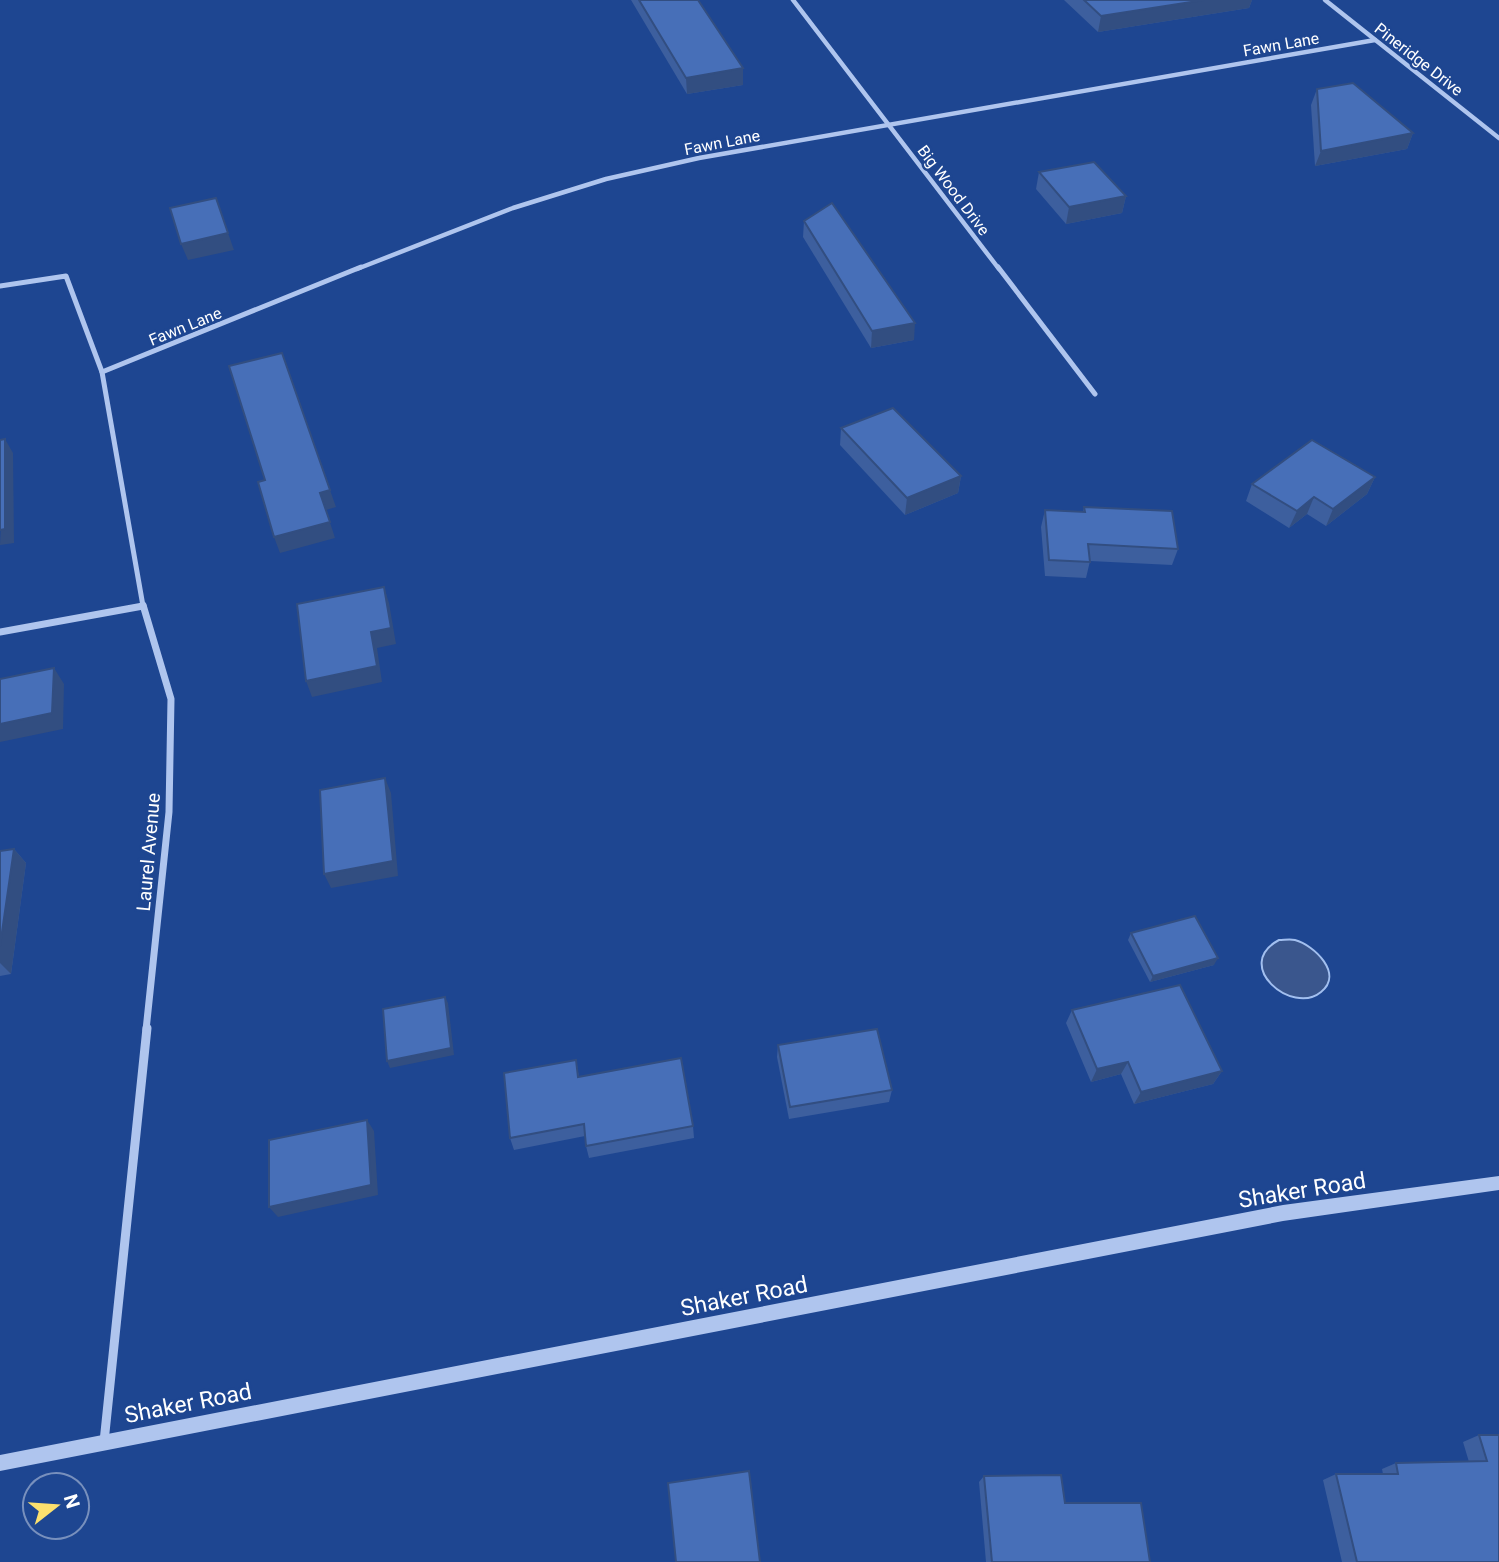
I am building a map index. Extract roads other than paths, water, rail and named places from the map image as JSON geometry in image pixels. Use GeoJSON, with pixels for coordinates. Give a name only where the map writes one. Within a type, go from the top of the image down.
{"type":"FeatureCollection","features":[{"type":"Feature","properties":{"kind":"street","name":"Big Wood Drive"},"geometry":{"type":"LineString","coordinates":[[793,0],[1095,394]]}},
{"type":"Feature","properties":{"kind":"street","name":"Pineridge Drive"},"geometry":{"type":"LineString","coordinates":[[1325,0],[1499,138]]}},
{"type":"Feature","properties":{"kind":"street","name":"Fawn Lane"},"geometry":{"type":"LineString","coordinates":[[102,372],[305,291],[414,244],[513,208],[606,179],[699,158],[1376,40]]}},
{"type":"Feature","properties":{"kind":"street","name":"Laurel Avenue"},"geometry":{"type":"LineString","coordinates":[[0,286],[66,276],[102,372],[143,606],[171,699],[169,812],[104,1442]]}},
{"type":"Feature","properties":{"kind":"street"},"geometry":{"type":"LineString","coordinates":[[0,632],[143,606]]}},
{"type":"Feature","properties":{"kind":"street","name":"Shaker Road"},"geometry":{"type":"LineString","coordinates":[[0,1463],[1283,1213],[1499,1183]]}},
{"type":"Feature","properties":{"kind":"water"},"geometry":{"type":"Polygon","coordinates":[[[1279,940],[1303,943],[1324,961],[1329,977],[1321,992],[1309,998],[1296,998],[1283,993],[1272,984],[1264,974],[1262,962],[1266,950],[1279,940]]]}}]}
